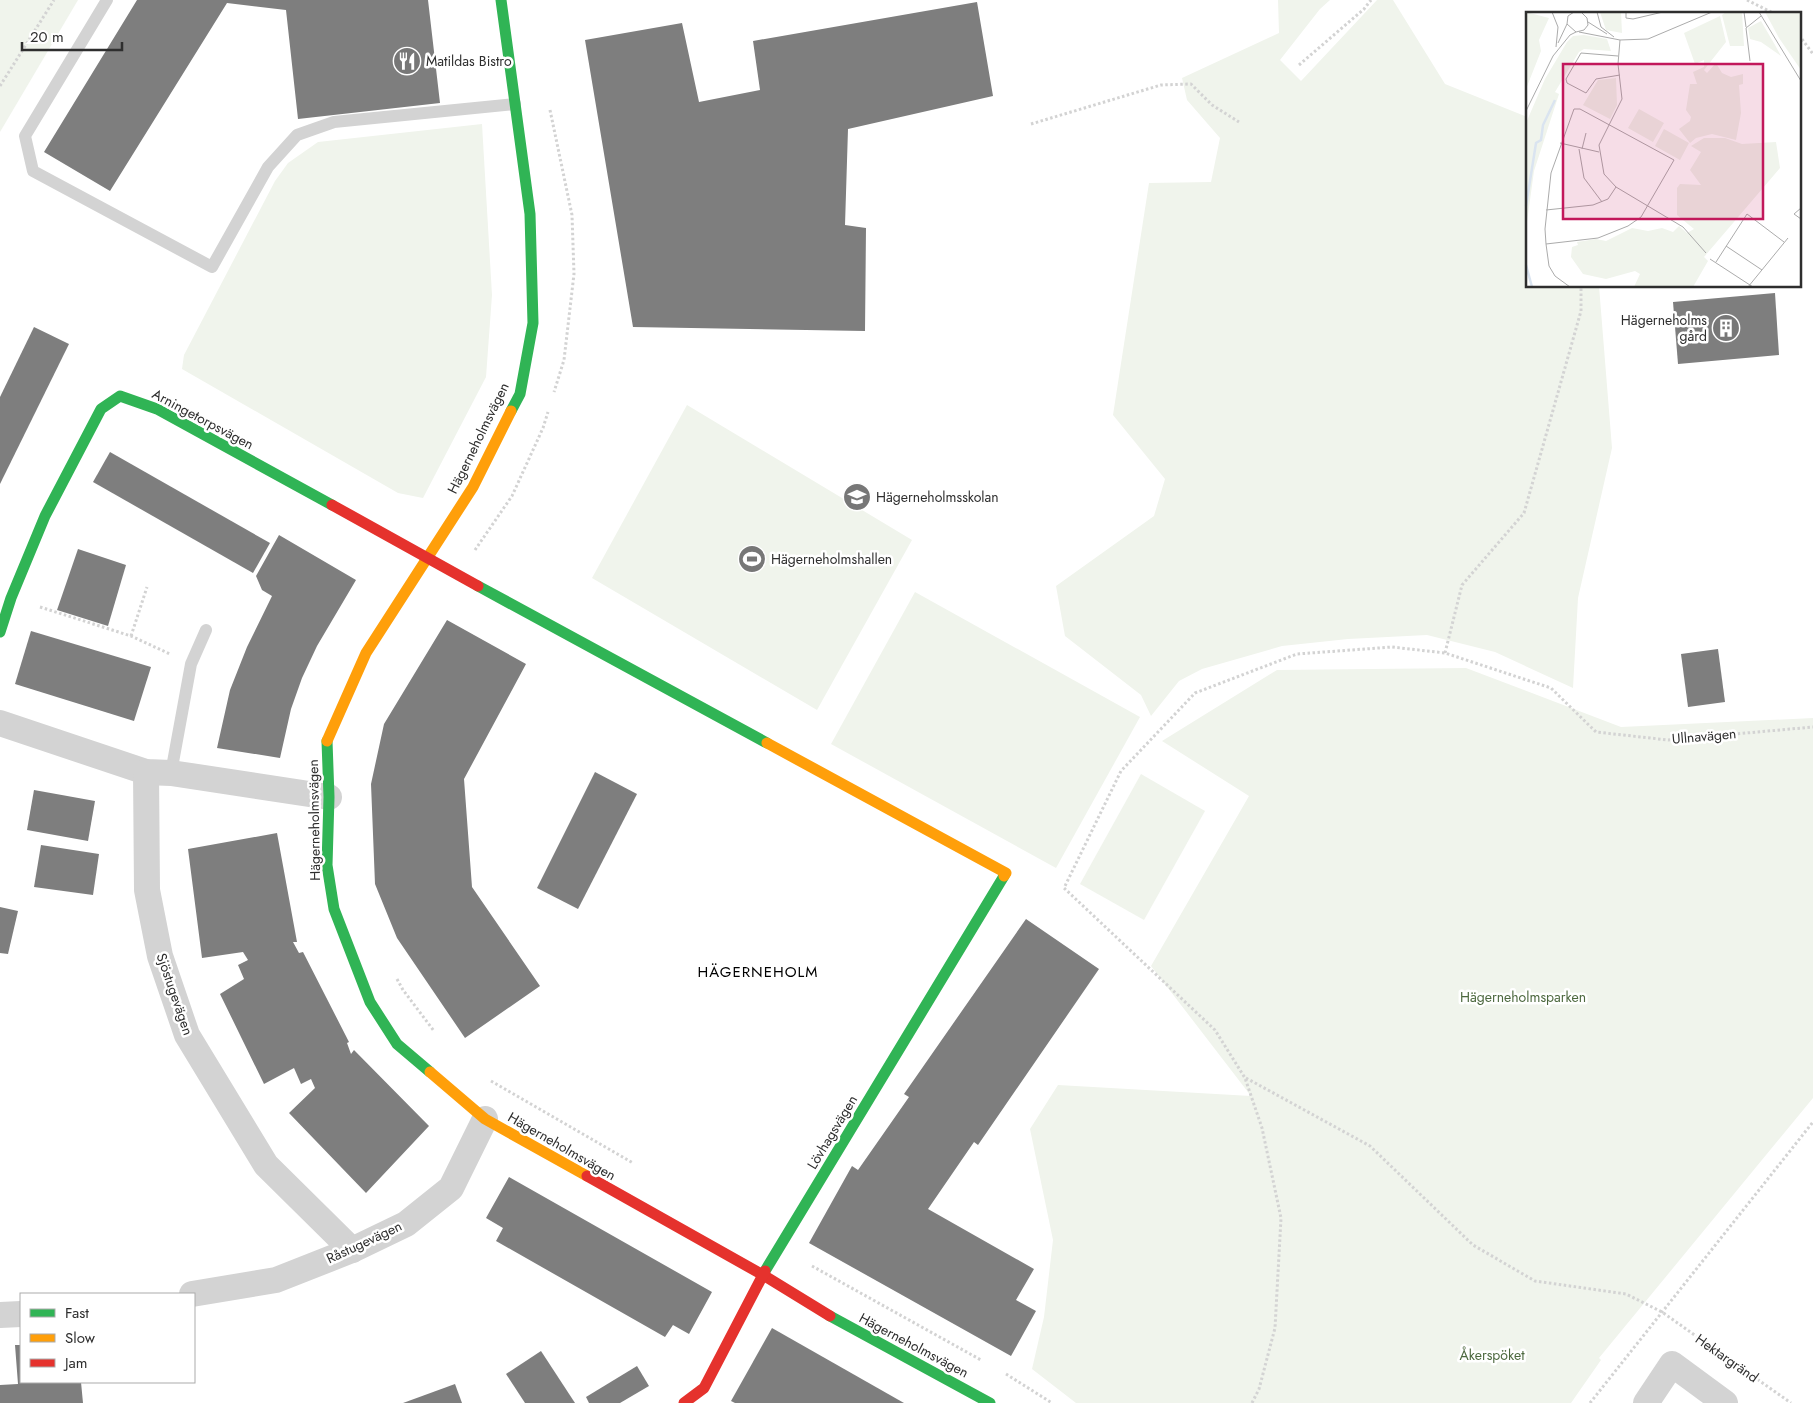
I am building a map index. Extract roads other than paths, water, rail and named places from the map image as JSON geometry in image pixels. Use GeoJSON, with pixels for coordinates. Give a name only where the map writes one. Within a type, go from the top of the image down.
{"type":"FeatureCollection","features":[{"type":"Feature","properties":{"kind":"street","name":"Hägerneholmsvägen"},"geometry":{"type":"LineString","coordinates":[[502,0],[530,214],[532,323],[520,394],[473,487],[366,653],[327,738],[329,797],[327,865],[334,909],[370,1002],[397,1044],[485,1119],[762,1275],[838,1321],[990,1403]]}},
{"type":"Feature","properties":{"kind":"street","name":"Arningetorpsvägen"},"geometry":{"type":"LineString","coordinates":[[0,632],[11,598],[45,516],[101,408],[120,396],[157,409],[427,558]]}},
{"type":"Feature","properties":{"kind":"street","name":"Lövhagsvägen"},"geometry":{"type":"LineString","coordinates":[[427,558],[1006,873],[762,1275],[704,1388],[684,1403]]}},
{"type":"Feature","properties":{"kind":"street"},"geometry":{"type":"LineString","coordinates":[[0,724],[159,773],[329,797]]}},
{"type":"Feature","properties":{"kind":"street","name":"Sjöstugevägen"},"geometry":{"type":"LineString","coordinates":[[159,773],[147,890],[160,956],[187,1035],[266,1165],[352,1250]]}},
{"type":"Feature","properties":{"kind":"street","name":"Råstugevägen"},"geometry":{"type":"LineString","coordinates":[[195,1294],[276,1280],[352,1250],[406,1224],[451,1188],[485,1119]]}},
{"type":"Feature","properties":{"kind":"street"},"geometry":{"type":"LineString","coordinates":[[0,1315],[20,1314]]}},
{"type":"Feature","properties":{"kind":"street"},"geometry":{"type":"LineString","coordinates":[[1646,1403],[1672,1364],[1724,1403]]}},
{"type":"Feature","properties":{"kind":"lane"},"geometry":{"type":"LineString","coordinates":[[107,0],[24,136],[33,171],[212,267],[268,167],[297,135],[334,122],[515,104]]}},
{"type":"Feature","properties":{"kind":"lane"},"geometry":{"type":"LineString","coordinates":[[159,773],[191,664],[206,630]]}},
{"type":"Feature","properties":{"kind":"place","name":"Matildas Bistro"},"geometry":{"type":"Point","coordinates":[407,61]}},
{"type":"Feature","properties":{"kind":"place","name":"Hägerneholms gård"},"geometry":{"type":"Point","coordinates":[1726,328]}},
{"type":"Feature","properties":{"kind":"place","name":"Hägerneholmsskolan"},"geometry":{"type":"Point","coordinates":[857,497]}},
{"type":"Feature","properties":{"kind":"place","name":"Hägerneholmshallen"},"geometry":{"type":"Point","coordinates":[752,559]}},
{"type":"Feature","properties":{"kind":"district","name":"HÄGERNEHOLM"},"geometry":{"type":"Point","coordinates":[758,972]}},
{"type":"Feature","properties":{"kind":"park label","name":"Hägerneholmsparken"},"geometry":{"type":"Point","coordinates":[1523,997]}},
{"type":"Feature","properties":{"kind":"park label","name":"Åkerspöket"},"geometry":{"type":"Point","coordinates":[1492,1355]}}]}
